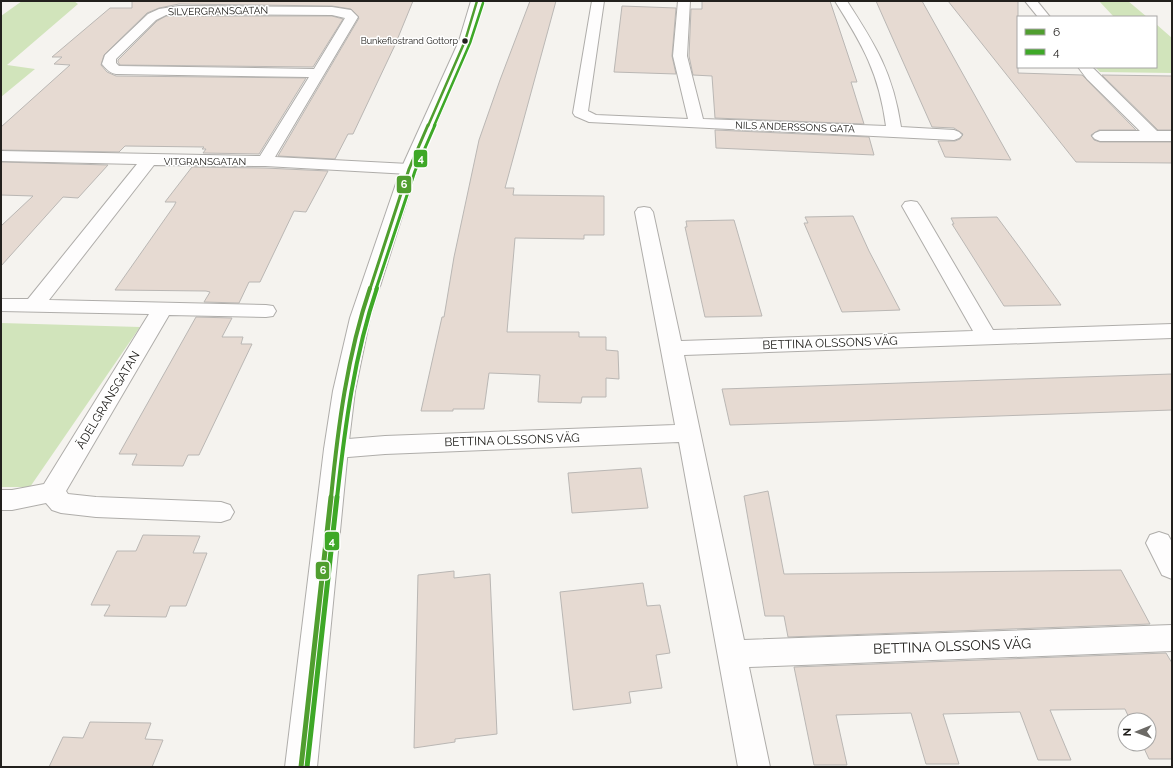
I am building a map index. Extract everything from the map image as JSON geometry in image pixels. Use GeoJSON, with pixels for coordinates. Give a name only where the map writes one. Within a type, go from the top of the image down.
{"type":"FeatureCollection","features":[{"type":"Feature","properties":{"kind":"street"},"geometry":{"type":"LineString","coordinates":[[301,767],[336,449],[344,391],[360,318],[409,170],[465,41],[477,1]]}},
{"type":"Feature","properties":{"kind":"street","name":"NILS ANDERSSONS GATA"},"geometry":{"type":"LineString","coordinates":[[598,1],[580,113],[594,119],[894,131],[954,135]]}},
{"type":"Feature","properties":{"kind":"street"},"geometry":{"type":"LineString","coordinates":[[684,1],[680,56],[696,123]]}},
{"type":"Feature","properties":{"kind":"street"},"geometry":{"type":"LineString","coordinates":[[841,1],[858,28],[878,65],[891,105],[894,131]]}},
{"type":"Feature","properties":{"kind":"street"},"geometry":{"type":"LineString","coordinates":[[1031,1],[1043,16]]}},
{"type":"Feature","properties":{"kind":"street","name":"SILVERGRANSGATAN"},"geometry":{"type":"LineString","coordinates":[[265,161],[319,73],[352,17],[347,13],[332,11],[194,10],[163,12],[152,17],[110,58],[109,64],[116,70],[319,73]]}},
{"type":"Feature","properties":{"kind":"street"},"geometry":{"type":"LineString","coordinates":[[1086,68],[1153,136]]}},
{"type":"Feature","properties":{"kind":"street"},"geometry":{"type":"LineString","coordinates":[[1100,136],[1172,136]]}},
{"type":"Feature","properties":{"kind":"street","name":"VITGRANSGATAN"},"geometry":{"type":"LineString","coordinates":[[1,156],[265,161],[409,170]]}},
{"type":"Feature","properties":{"kind":"street"},"geometry":{"type":"LineString","coordinates":[[34,305],[149,160]]}},
{"type":"Feature","properties":{"kind":"street"},"geometry":{"type":"LineString","coordinates":[[911,206],[987,338]]}},
{"type":"Feature","properties":{"kind":"street"},"geometry":{"type":"LineString","coordinates":[[644,212],[754,767]]}},
{"type":"Feature","properties":{"kind":"street"},"geometry":{"type":"LineString","coordinates":[[1,306],[34,305],[266,311]]}},
{"type":"Feature","properties":{"kind":"street","name":"ÄDELGRANSGATAN"},"geometry":{"type":"LineString","coordinates":[[52,492],[148,334],[162,308]]}},
{"type":"Feature","properties":{"kind":"street","name":"BETTINA OLSSONS VÄG"},"geometry":{"type":"LineString","coordinates":[[672,348],[1172,331]]}},
{"type":"Feature","properties":{"kind":"street","name":"BETTINA OLSSONS VÄG"},"geometry":{"type":"LineString","coordinates":[[336,449],[385,445],[688,432]]}},
{"type":"Feature","properties":{"kind":"street"},"geometry":{"type":"LineString","coordinates":[[1,500],[12,500],[52,492],[61,503],[96,507],[221,512]]}},
{"type":"Feature","properties":{"kind":"street"},"geometry":{"type":"LineString","coordinates":[[1159,543],[1172,567]]}},
{"type":"Feature","properties":{"kind":"street","name":"BETTINA OLSSONS VÄG"},"geometry":{"type":"LineString","coordinates":[[731,654],[1172,638]]}},
{"type":"Feature","properties":{"kind":"green space"},"geometry":{"type":"Polygon","coordinates":[[[22,1],[74,1],[78,4],[7,65],[35,69],[1,97],[1,16],[22,1]]]}},
{"type":"Feature","properties":{"kind":"green space"},"geometry":{"type":"Polygon","coordinates":[[[1099,1],[1128,1],[1146,16],[1113,16],[1099,1]]]}},
{"type":"Feature","properties":{"kind":"green space"},"geometry":{"type":"Polygon","coordinates":[[[1157,25],[1172,38],[1172,73],[1100,72],[1096,68],[1157,68],[1157,25]]]}},
{"type":"Feature","properties":{"kind":"green space"},"geometry":{"type":"Polygon","coordinates":[[[1,323],[140,327],[30,487],[1,487],[1,323]]]}},
{"type":"Feature","properties":{"kind":"building"},"geometry":{"type":"Polygon","coordinates":[[[132,1],[413,1],[395,45],[353,134],[348,134],[335,159],[278,156],[359,18],[351,9],[332,6],[179,4],[159,8],[147,13],[104,55],[101,65],[107,72],[116,76],[306,78],[259,154],[203,153],[206,149],[202,149],[204,147],[125,146],[119,152],[1,150],[1,127],[70,65],[54,64],[62,57],[52,57],[110,8],[132,8],[132,1]]]}},
{"type":"Feature","properties":{"kind":"building"},"geometry":{"type":"Polygon","coordinates":[[[530,1],[556,1],[505,188],[514,188],[513,195],[604,196],[604,235],[584,235],[584,239],[515,238],[507,332],[579,332],[579,337],[606,337],[606,350],[618,351],[619,379],[606,378],[606,397],[582,397],[581,403],[538,402],[540,375],[489,373],[484,409],[421,411],[442,317],[444,317],[454,257],[479,140],[530,1]]]}},
{"type":"Feature","properties":{"kind":"building"},"geometry":{"type":"Polygon","coordinates":[[[702,1],[830,1],[857,82],[851,82],[864,124],[715,118],[712,76],[693,75],[689,56],[691,9],[702,9],[702,1]]]}},
{"type":"Feature","properties":{"kind":"building"},"geometry":{"type":"Polygon","coordinates":[[[876,1],[922,1],[1011,160],[945,157],[938,141],[955,141],[960,139],[963,134],[954,128],[932,127],[876,1]]]}},
{"type":"Feature","properties":{"kind":"building"},"geometry":{"type":"Polygon","coordinates":[[[948,1],[1018,1],[1018,73],[1082,75],[1136,130],[1099,130],[1091,135],[1094,140],[1100,142],[1172,142],[1172,163],[1076,162],[948,1]]]}},
{"type":"Feature","properties":{"kind":"building"},"geometry":{"type":"Polygon","coordinates":[[[622,6],[676,8],[672,56],[676,74],[614,72],[622,6]]]}},
{"type":"Feature","properties":{"kind":"building"},"geometry":{"type":"Polygon","coordinates":[[[166,16],[332,16],[343,19],[313,67],[120,65],[118,60],[157,21],[166,16]]]}},
{"type":"Feature","properties":{"kind":"building"},"geometry":{"type":"Polygon","coordinates":[[[1102,75],[1172,76],[1172,130],[1158,130],[1102,75]]]}},
{"type":"Feature","properties":{"kind":"building"},"geometry":{"type":"Polygon","coordinates":[[[715,130],[869,137],[874,155],[716,148],[715,130]]]}},
{"type":"Feature","properties":{"kind":"building"},"geometry":{"type":"Polygon","coordinates":[[[1,162],[108,165],[78,198],[63,197],[1,266],[1,226],[33,196],[1,195],[1,162]]]}},
{"type":"Feature","properties":{"kind":"building"},"geometry":{"type":"Polygon","coordinates":[[[192,167],[328,171],[306,212],[294,211],[260,282],[249,282],[239,303],[204,302],[210,292],[206,291],[115,290],[174,206],[176,202],[165,202],[192,167]]]}},
{"type":"Feature","properties":{"kind":"building"},"geometry":{"type":"Polygon","coordinates":[[[853,216],[869,251],[900,310],[842,312],[804,223],[808,223],[805,217],[853,216]]]}},
{"type":"Feature","properties":{"kind":"building"},"geometry":{"type":"Polygon","coordinates":[[[997,217],[1061,305],[1004,306],[952,224],[954,224],[951,218],[997,217]]]}},
{"type":"Feature","properties":{"kind":"building"},"geometry":{"type":"Polygon","coordinates":[[[734,220],[762,316],[705,317],[685,227],[687,227],[686,221],[734,220]]]}},
{"type":"Feature","properties":{"kind":"building"},"geometry":{"type":"Polygon","coordinates":[[[196,317],[232,318],[222,337],[243,337],[241,344],[252,344],[199,455],[188,455],[183,466],[132,465],[137,454],[119,454],[196,317]]]}},
{"type":"Feature","properties":{"kind":"building"},"geometry":{"type":"Polygon","coordinates":[[[1172,374],[1172,410],[825,422],[730,425],[722,389],[1172,374]]]}},
{"type":"Feature","properties":{"kind":"building"},"geometry":{"type":"Polygon","coordinates":[[[641,468],[648,508],[572,513],[568,473],[641,468]]]}},
{"type":"Feature","properties":{"kind":"building"},"geometry":{"type":"Polygon","coordinates":[[[768,491],[784,574],[1121,570],[1150,624],[788,637],[784,616],[765,616],[744,496],[768,491]]]}},
{"type":"Feature","properties":{"kind":"building"},"geometry":{"type":"Polygon","coordinates":[[[143,535],[200,536],[193,553],[207,553],[186,606],[170,606],[166,617],[104,616],[110,605],[91,605],[117,551],[136,551],[143,535]]]}},
{"type":"Feature","properties":{"kind":"building"},"geometry":{"type":"Polygon","coordinates":[[[454,571],[454,578],[490,574],[497,734],[455,739],[455,742],[414,748],[418,575],[454,571]]]}},
{"type":"Feature","properties":{"kind":"building"},"geometry":{"type":"Polygon","coordinates":[[[643,583],[647,606],[660,605],[670,653],[656,655],[662,688],[629,692],[631,703],[573,710],[560,592],[643,583]]]}},
{"type":"Feature","properties":{"kind":"building"},"geometry":{"type":"Polygon","coordinates":[[[1166,653],[1172,663],[1172,759],[1149,759],[1146,752],[1157,752],[1157,712],[1126,712],[1125,709],[1050,710],[1071,760],[1038,760],[1020,712],[943,714],[959,764],[926,764],[911,713],[836,715],[847,765],[814,765],[794,667],[1166,653]]]}},
{"type":"Feature","properties":{"kind":"building"},"geometry":{"type":"Polygon","coordinates":[[[90,722],[151,723],[145,739],[163,740],[152,767],[49,767],[63,737],[83,738],[90,722]]]}},
{"type":"Feature","properties":{"kind":"transit line","name":"6"},"geometry":{"type":"LineString","coordinates":[[301,767],[336,449],[344,391],[360,318],[409,169],[465,41],[477,1]]}},
{"type":"Feature","properties":{"kind":"transit line","name":"4"},"geometry":{"type":"LineString","coordinates":[[307,767],[342,450],[350,392],[366,320],[415,171],[470,43],[483,3]]}},
{"type":"Feature","properties":{"kind":"place","name":"Bunkeflostrand Gottorp"},"geometry":{"type":"Point","coordinates":[465,41]}}]}
